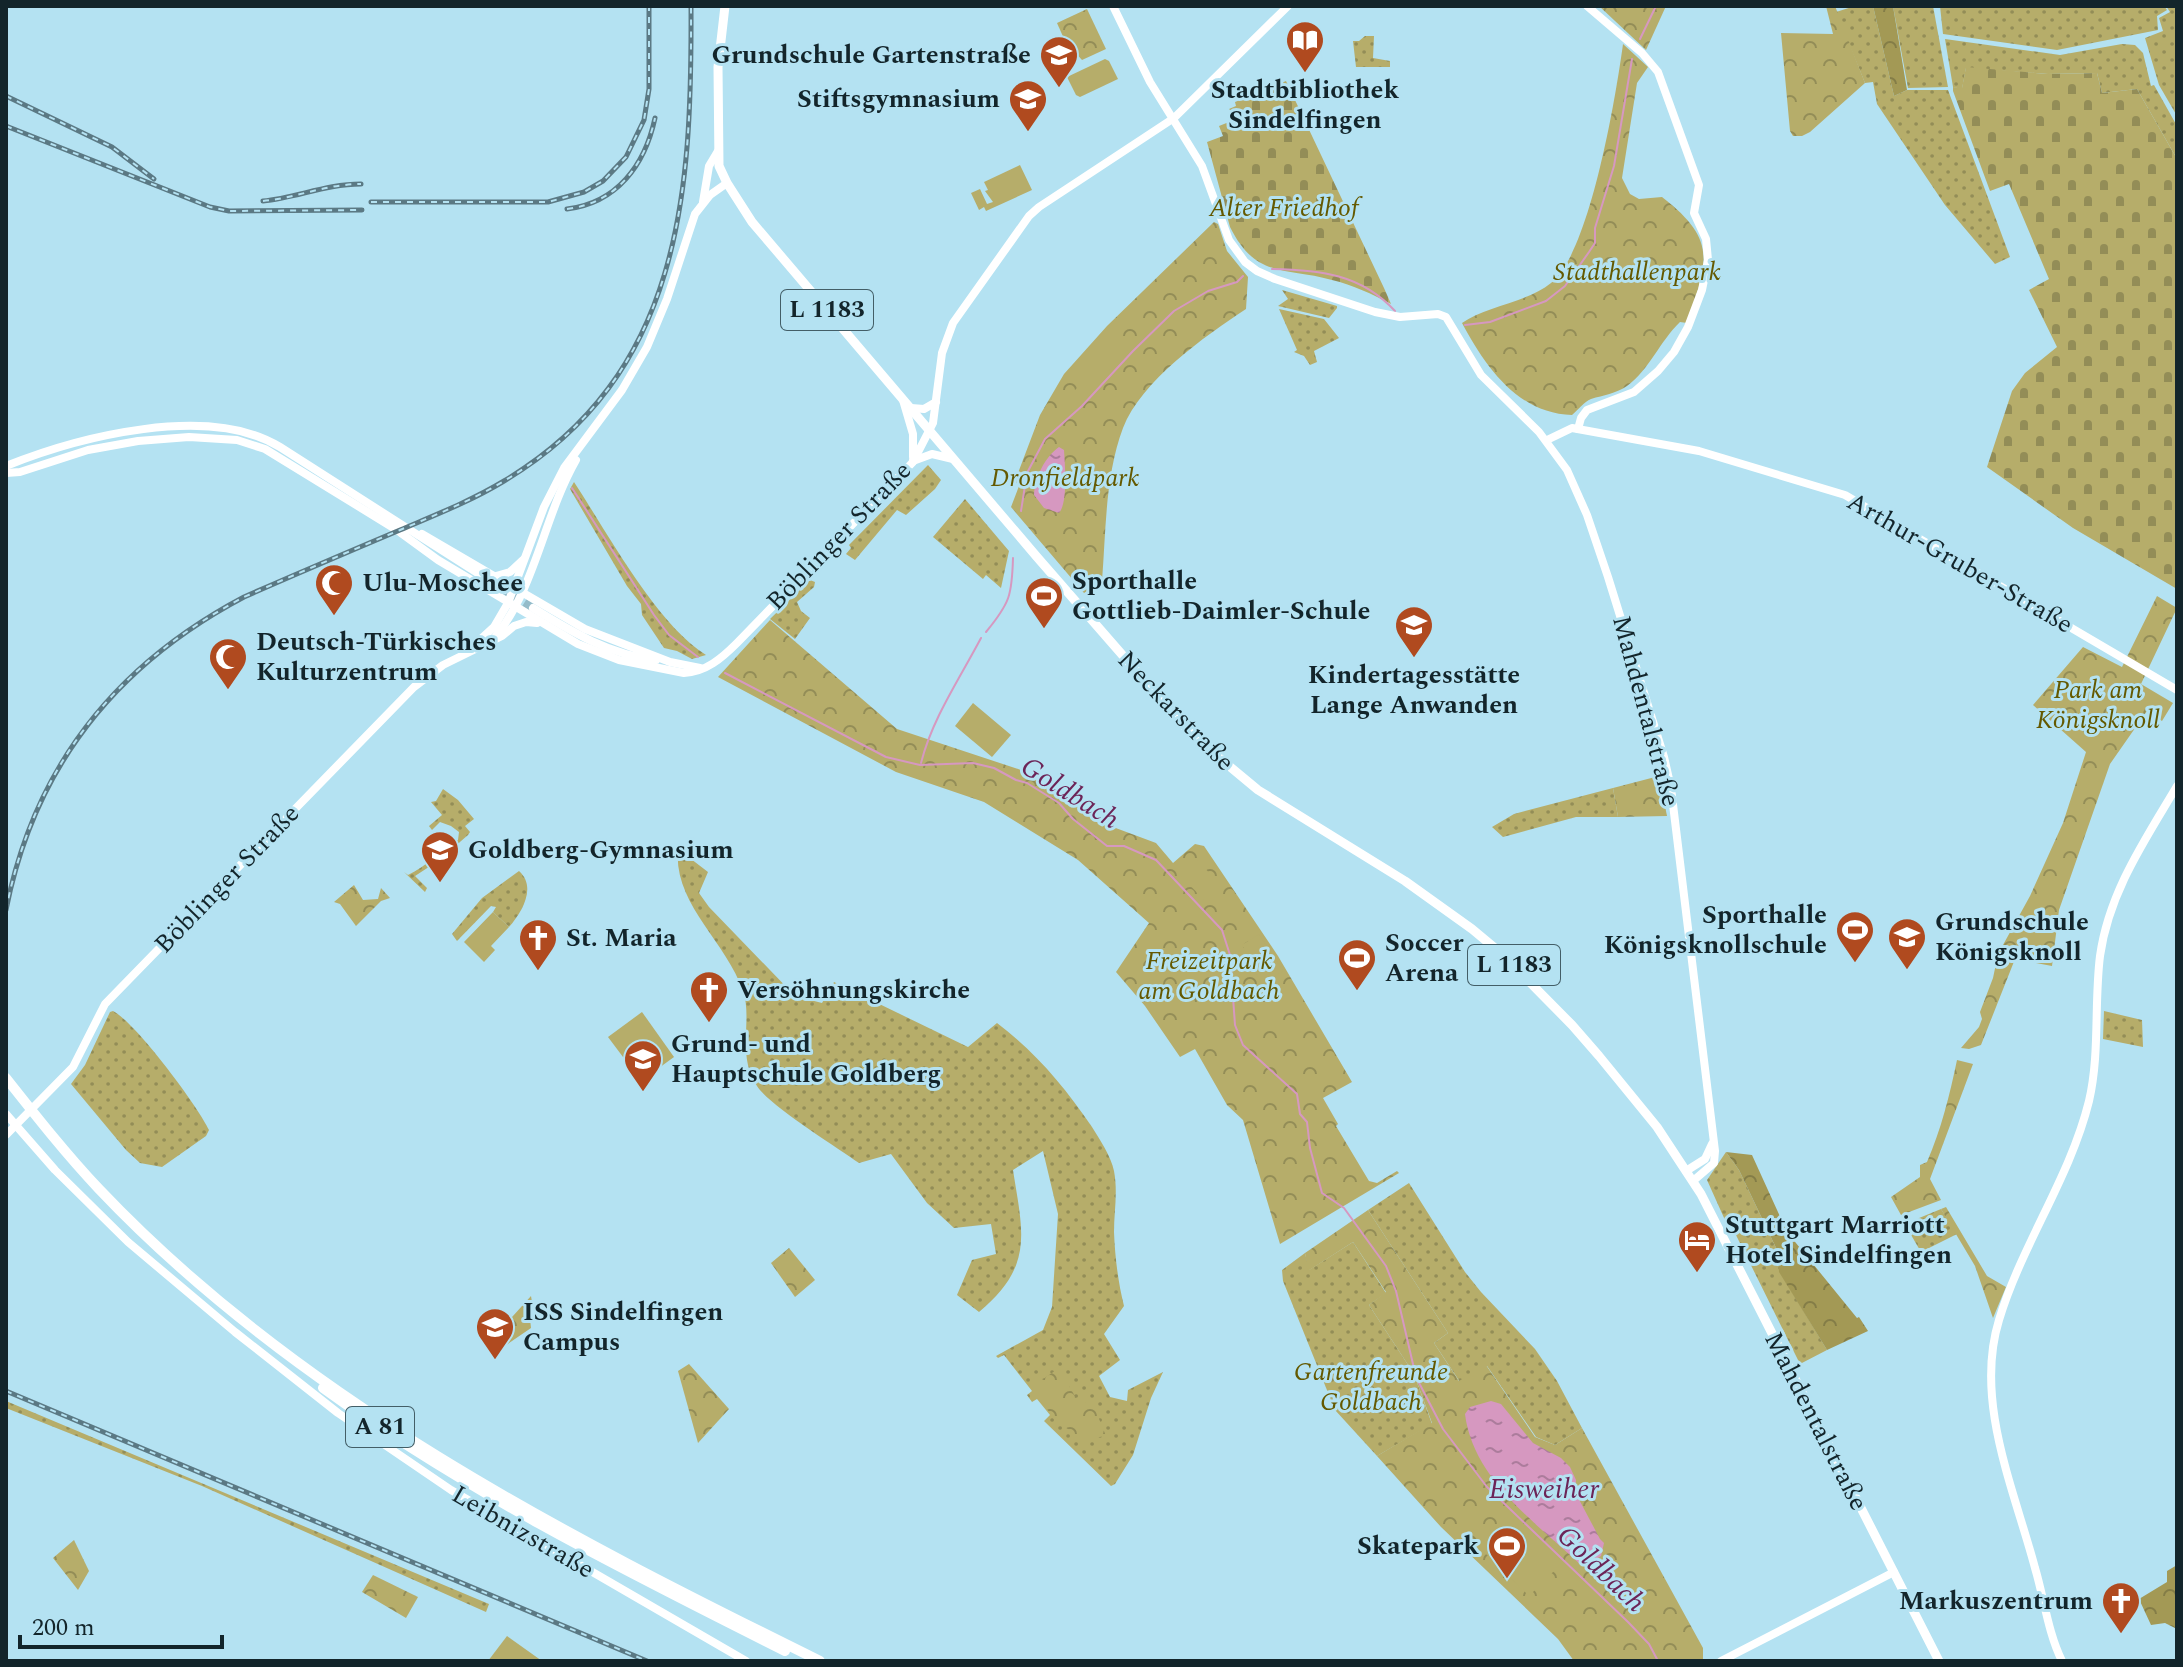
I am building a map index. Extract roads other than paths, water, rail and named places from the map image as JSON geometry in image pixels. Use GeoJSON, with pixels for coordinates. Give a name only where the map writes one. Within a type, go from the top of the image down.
{"type":"FeatureCollection","features":[{"type":"Feature","properties":{"kind":"highway","name":"A 81"},"geometry":{"type":"LineString","coordinates":[[6,1078],[67,1153],[148,1237],[197,1281],[308,1370],[429,1452],[499,1494],[659,1580],[820,1661]]}},
{"type":"Feature","properties":{"kind":"highway","name":"A 81"},"geometry":{"type":"LineString","coordinates":[[6,1088],[63,1157],[151,1247],[223,1310],[336,1397],[413,1450],[493,1499],[642,1580],[804,1661]]}},
{"type":"Feature","properties":{"kind":"main road","name":"L 1183"},"geometry":{"type":"LineString","coordinates":[[725,6],[718,67],[718,151],[720,169],[727,183]]}},
{"type":"Feature","properties":{"kind":"main road"},"geometry":{"type":"LineString","coordinates":[[1113,6],[1150,82],[1174,118]]}},
{"type":"Feature","properties":{"kind":"main road","name":"Böblinger Straße"},"geometry":{"type":"LineString","coordinates":[[704,668],[731,649],[913,462],[930,431],[942,353],[953,323],[1029,216],[1174,118],[1288,6]]}},
{"type":"Feature","properties":{"kind":"main road"},"geometry":{"type":"LineString","coordinates":[[1578,429],[1587,410],[1629,395],[1649,380],[1674,352],[1702,290],[1707,267],[1707,243],[1694,213],[1700,191],[1658,72],[1646,57],[1587,6]]}},
{"type":"Feature","properties":{"kind":"main road","name":"Mahdentalstraße"},"geometry":{"type":"LineString","coordinates":[[1174,118],[1202,166],[1232,245],[1245,262],[1262,274],[1386,314],[1406,318],[1443,315],[1450,321],[1481,375],[1547,440],[1567,470],[1587,515],[1668,770],[1692,943],[1713,1140],[1714,1163],[1693,1181]]}},
{"type":"Feature","properties":{"kind":"main road"},"geometry":{"type":"LineString","coordinates":[[703,202],[709,166],[718,151]]}},
{"type":"Feature","properties":{"kind":"main road"},"geometry":{"type":"LineString","coordinates":[[519,589],[526,556],[548,498],[564,468],[622,390],[647,347],[667,299],[695,214],[703,202],[727,183]]}},
{"type":"Feature","properties":{"kind":"main road","name":"Neckarstraße"},"geometry":{"type":"LineString","coordinates":[[727,183],[760,232],[1193,736],[1258,790],[1405,881],[1502,954],[1592,1049],[1657,1127],[1686,1171]]}},
{"type":"Feature","properties":{"kind":"main road"},"geometry":{"type":"LineString","coordinates":[[902,397],[913,434],[913,462],[932,454],[953,459]]}},
{"type":"Feature","properties":{"kind":"main road"},"geometry":{"type":"LineString","coordinates":[[911,408],[927,408],[936,402]]}},
{"type":"Feature","properties":{"kind":"main road"},"geometry":{"type":"LineString","coordinates":[[6,466],[73,444],[127,433],[185,428],[239,430],[269,440],[406,531],[438,560],[512,605],[534,609],[670,662]]}},
{"type":"Feature","properties":{"kind":"main road","name":"Arthur-Gruber-Straße"},"geometry":{"type":"LineString","coordinates":[[1547,440],[1567,429],[1578,429],[1716,454],[1858,501],[2177,690]]}},
{"type":"Feature","properties":{"kind":"main road"},"geometry":{"type":"LineString","coordinates":[[6,473],[20,472],[66,456],[120,444],[181,437],[230,439],[265,449],[504,590]]}},
{"type":"Feature","properties":{"kind":"main road"},"geometry":{"type":"LineString","coordinates":[[519,589],[552,507],[582,445]]}},
{"type":"Feature","properties":{"kind":"main road"},"geometry":{"type":"LineString","coordinates":[[406,531],[447,546],[519,589],[540,623],[599,654],[684,673],[704,668]]}},
{"type":"Feature","properties":{"kind":"main road"},"geometry":{"type":"LineString","coordinates":[[496,576],[514,570],[526,556]]}},
{"type":"Feature","properties":{"kind":"main road","name":"Böblinger Straße"},"geometry":{"type":"LineString","coordinates":[[493,640],[519,589]]}},
{"type":"Feature","properties":{"kind":"main road","name":"Böblinger Straße"},"geometry":{"type":"LineString","coordinates":[[468,651],[512,605]]}},
{"type":"Feature","properties":{"kind":"main road"},"geometry":{"type":"LineString","coordinates":[[534,609],[582,637],[633,657],[704,668]]}},
{"type":"Feature","properties":{"kind":"main road","name":"Böblinger Straße"},"geometry":{"type":"LineString","coordinates":[[8,1133],[75,1063],[97,1017],[111,998],[414,687],[433,671],[520,623],[540,623]]}},
{"type":"Feature","properties":{"kind":"main road"},"geometry":{"type":"LineString","coordinates":[[633,657],[642,664]]}},
{"type":"Feature","properties":{"kind":"main road"},"geometry":{"type":"LineString","coordinates":[[2062,1661],[2002,1449],[1992,1395],[1992,1349],[2004,1306],[2067,1166],[2085,1116],[2095,1059],[2100,956],[2116,899],[2133,859],[2177,786]]}},
{"type":"Feature","properties":{"kind":"main road","name":"Leibnizstraße"},"geometry":{"type":"LineString","coordinates":[[6,1114],[55,1170],[128,1242],[308,1390],[408,1463],[746,1661]]}},
{"type":"Feature","properties":{"kind":"main road"},"geometry":{"type":"LineString","coordinates":[[1686,1171],[1708,1156],[1713,1140]]}},
{"type":"Feature","properties":{"kind":"main road","name":"Mahdentalstraße"},"geometry":{"type":"LineString","coordinates":[[1686,1171],[1939,1661]]}},
{"type":"Feature","properties":{"kind":"main road"},"geometry":{"type":"LineString","coordinates":[[1721,1661],[1894,1572]]}},
{"type":"Feature","properties":{"kind":"water"},"geometry":{"type":"Polygon","coordinates":[[[1059,447],[1064,450],[1065,483],[1064,501],[1059,513],[1044,508],[1034,495],[1042,468],[1059,447]]]}},
{"type":"Feature","properties":{"kind":"water","name":"Eisweiher"},"geometry":{"type":"Polygon","coordinates":[[[1491,1401],[1501,1404],[1533,1443],[1561,1458],[1570,1467],[1576,1480],[1575,1492],[1604,1543],[1601,1556],[1581,1565],[1527,1516],[1493,1479],[1470,1437],[1465,1414],[1470,1407],[1491,1401]]]}},
{"type":"Feature","properties":{"kind":"waterway"},"geometry":{"type":"LineString","coordinates":[[1640,39],[1656,6]]}},
{"type":"Feature","properties":{"kind":"waterway"},"geometry":{"type":"LineString","coordinates":[[1465,325],[1490,322],[1546,301],[1565,286],[1595,243],[1595,228],[1614,166],[1632,59]]}},
{"type":"Feature","properties":{"kind":"waterway"},"geometry":{"type":"LineString","coordinates":[[1272,269],[1339,276],[1368,289],[1395,311]]}},
{"type":"Feature","properties":{"kind":"waterway"},"geometry":{"type":"LineString","coordinates":[[1021,511],[1027,473],[1045,439],[1082,406],[1174,311],[1208,291],[1237,282],[1243,276]]}},
{"type":"Feature","properties":{"kind":"waterway","name":"Goldbach"},"geometry":{"type":"LineString","coordinates":[[572,488],[654,615],[669,635],[698,657]]}},
{"type":"Feature","properties":{"kind":"waterway"},"geometry":{"type":"LineString","coordinates":[[986,632],[1008,598],[1013,558]]}},
{"type":"Feature","properties":{"kind":"waterway"},"geometry":{"type":"LineString","coordinates":[[921,763],[939,715],[981,638]]}},
{"type":"Feature","properties":{"kind":"waterway","name":"Goldbach"},"geometry":{"type":"LineString","coordinates":[[725,673],[886,757],[920,765],[973,763],[994,768],[1027,783],[1059,803],[1073,819],[1107,846],[1124,846],[1156,860],[1222,930],[1230,955],[1235,1025],[1243,1045],[1297,1094],[1300,1114],[1307,1122],[1310,1148],[1322,1193],[1344,1208],[1386,1266],[1396,1291],[1416,1377],[1443,1429],[1487,1487],[1628,1622],[1649,1644],[1658,1661]]}},
{"type":"Feature","properties":{"kind":"tunnel"},"geometry":{"type":"LineString","coordinates":[[504,590],[533,608]]}},
{"type":"Feature","properties":{"kind":"railway"},"geometry":{"type":"LineString","coordinates":[[371,202],[548,202],[584,192],[603,181],[626,157],[644,120],[649,89],[649,6]]}},
{"type":"Feature","properties":{"kind":"railway"},"geometry":{"type":"LineString","coordinates":[[6,910],[19,858],[37,810],[60,766],[87,725],[119,688],[156,654],[244,597],[453,507],[504,481],[563,438],[608,388],[642,333],[665,274],[679,211],[691,76],[691,6]]}},
{"type":"Feature","properties":{"kind":"railway"},"geometry":{"type":"LineString","coordinates":[[6,96],[112,147],[154,179]]}},
{"type":"Feature","properties":{"kind":"railway"},"geometry":{"type":"LineString","coordinates":[[567,209],[600,199],[626,179],[644,151],[655,118]]}},
{"type":"Feature","properties":{"kind":"railway"},"geometry":{"type":"LineString","coordinates":[[6,126],[210,207],[229,211],[362,210]]}},
{"type":"Feature","properties":{"kind":"railway"},"geometry":{"type":"LineString","coordinates":[[263,201],[361,184]]}},
{"type":"Feature","properties":{"kind":"railway"},"geometry":{"type":"LineString","coordinates":[[6,1391],[647,1661]]}},
{"type":"Feature","properties":{"kind":"place","name":"Stadtbibliothek Sindelfingen"},"geometry":{"type":"Point","coordinates":[1305,74]}},
{"type":"Feature","properties":{"kind":"place","name":"Grundschule Gartenstraße"},"geometry":{"type":"Point","coordinates":[1059,89]}},
{"type":"Feature","properties":{"kind":"place","name":"Stiftsgymnasium"},"geometry":{"type":"Point","coordinates":[1028,133]}},
{"type":"Feature","properties":{"kind":"place","name":"Ulu-Moschee"},"geometry":{"type":"Point","coordinates":[334,617]}},
{"type":"Feature","properties":{"kind":"place","name":"Sporthalle Gottlieb-Daimler-Schule"},"geometry":{"type":"Point","coordinates":[1044,630]}},
{"type":"Feature","properties":{"kind":"place","name":"Kindertagesstätte Lange Anwanden"},"geometry":{"type":"Point","coordinates":[1414,659]}},
{"type":"Feature","properties":{"kind":"place","name":"Deutsch-Türkisches Kulturzentrum"},"geometry":{"type":"Point","coordinates":[228,691]}},
{"type":"Feature","properties":{"kind":"place","name":"Goldberg-Gymnasium"},"geometry":{"type":"Point","coordinates":[440,884]}},
{"type":"Feature","properties":{"kind":"place","name":"Sporthalle Königsknollschule"},"geometry":{"type":"Point","coordinates":[1855,964]}},
{"type":"Feature","properties":{"kind":"place","name":"Grundschule Königsknoll"},"geometry":{"type":"Point","coordinates":[1907,971]}},
{"type":"Feature","properties":{"kind":"place","name":"St. Maria"},"geometry":{"type":"Point","coordinates":[538,972]}},
{"type":"Feature","properties":{"kind":"place","name":"Soccer Arena"},"geometry":{"type":"Point","coordinates":[1357,992]}},
{"type":"Feature","properties":{"kind":"place","name":"Versöhnungskirche"},"geometry":{"type":"Point","coordinates":[709,1024]}},
{"type":"Feature","properties":{"kind":"place","name":"Grund- und Hauptschule Goldberg"},"geometry":{"type":"Point","coordinates":[643,1093]}},
{"type":"Feature","properties":{"kind":"place","name":"Stuttgart Marriott Hotel Sindelfingen"},"geometry":{"type":"Point","coordinates":[1697,1274]}},
{"type":"Feature","properties":{"kind":"place","name":"ISS Sindelfingen Campus"},"geometry":{"type":"Point","coordinates":[495,1361]}},
{"type":"Feature","properties":{"kind":"place","name":"Skatepark"},"geometry":{"type":"Point","coordinates":[1507,1580]}},
{"type":"Feature","properties":{"kind":"place","name":"Markuszentrum"},"geometry":{"type":"Point","coordinates":[2121,1635]}},
{"type":"Feature","properties":{"kind":"park label","name":"Alter Friedhof"},"geometry":{"type":"Point","coordinates":[1284,208]}},
{"type":"Feature","properties":{"kind":"park label","name":"Stadthallenpark"},"geometry":{"type":"Point","coordinates":[1637,272]}},
{"type":"Feature","properties":{"kind":"park label","name":"Dronfieldpark"},"geometry":{"type":"Point","coordinates":[1065,478]}},
{"type":"Feature","properties":{"kind":"park label","name":"Park am Königsknoll"},"geometry":{"type":"Point","coordinates":[2098,705]}},
{"type":"Feature","properties":{"kind":"park label","name":"Freizeitpark am Goldbach"},"geometry":{"type":"Point","coordinates":[1209,976]}},
{"type":"Feature","properties":{"kind":"park label","name":"Gartenfreunde Goldbach"},"geometry":{"type":"Point","coordinates":[1371,1387]}}]}
